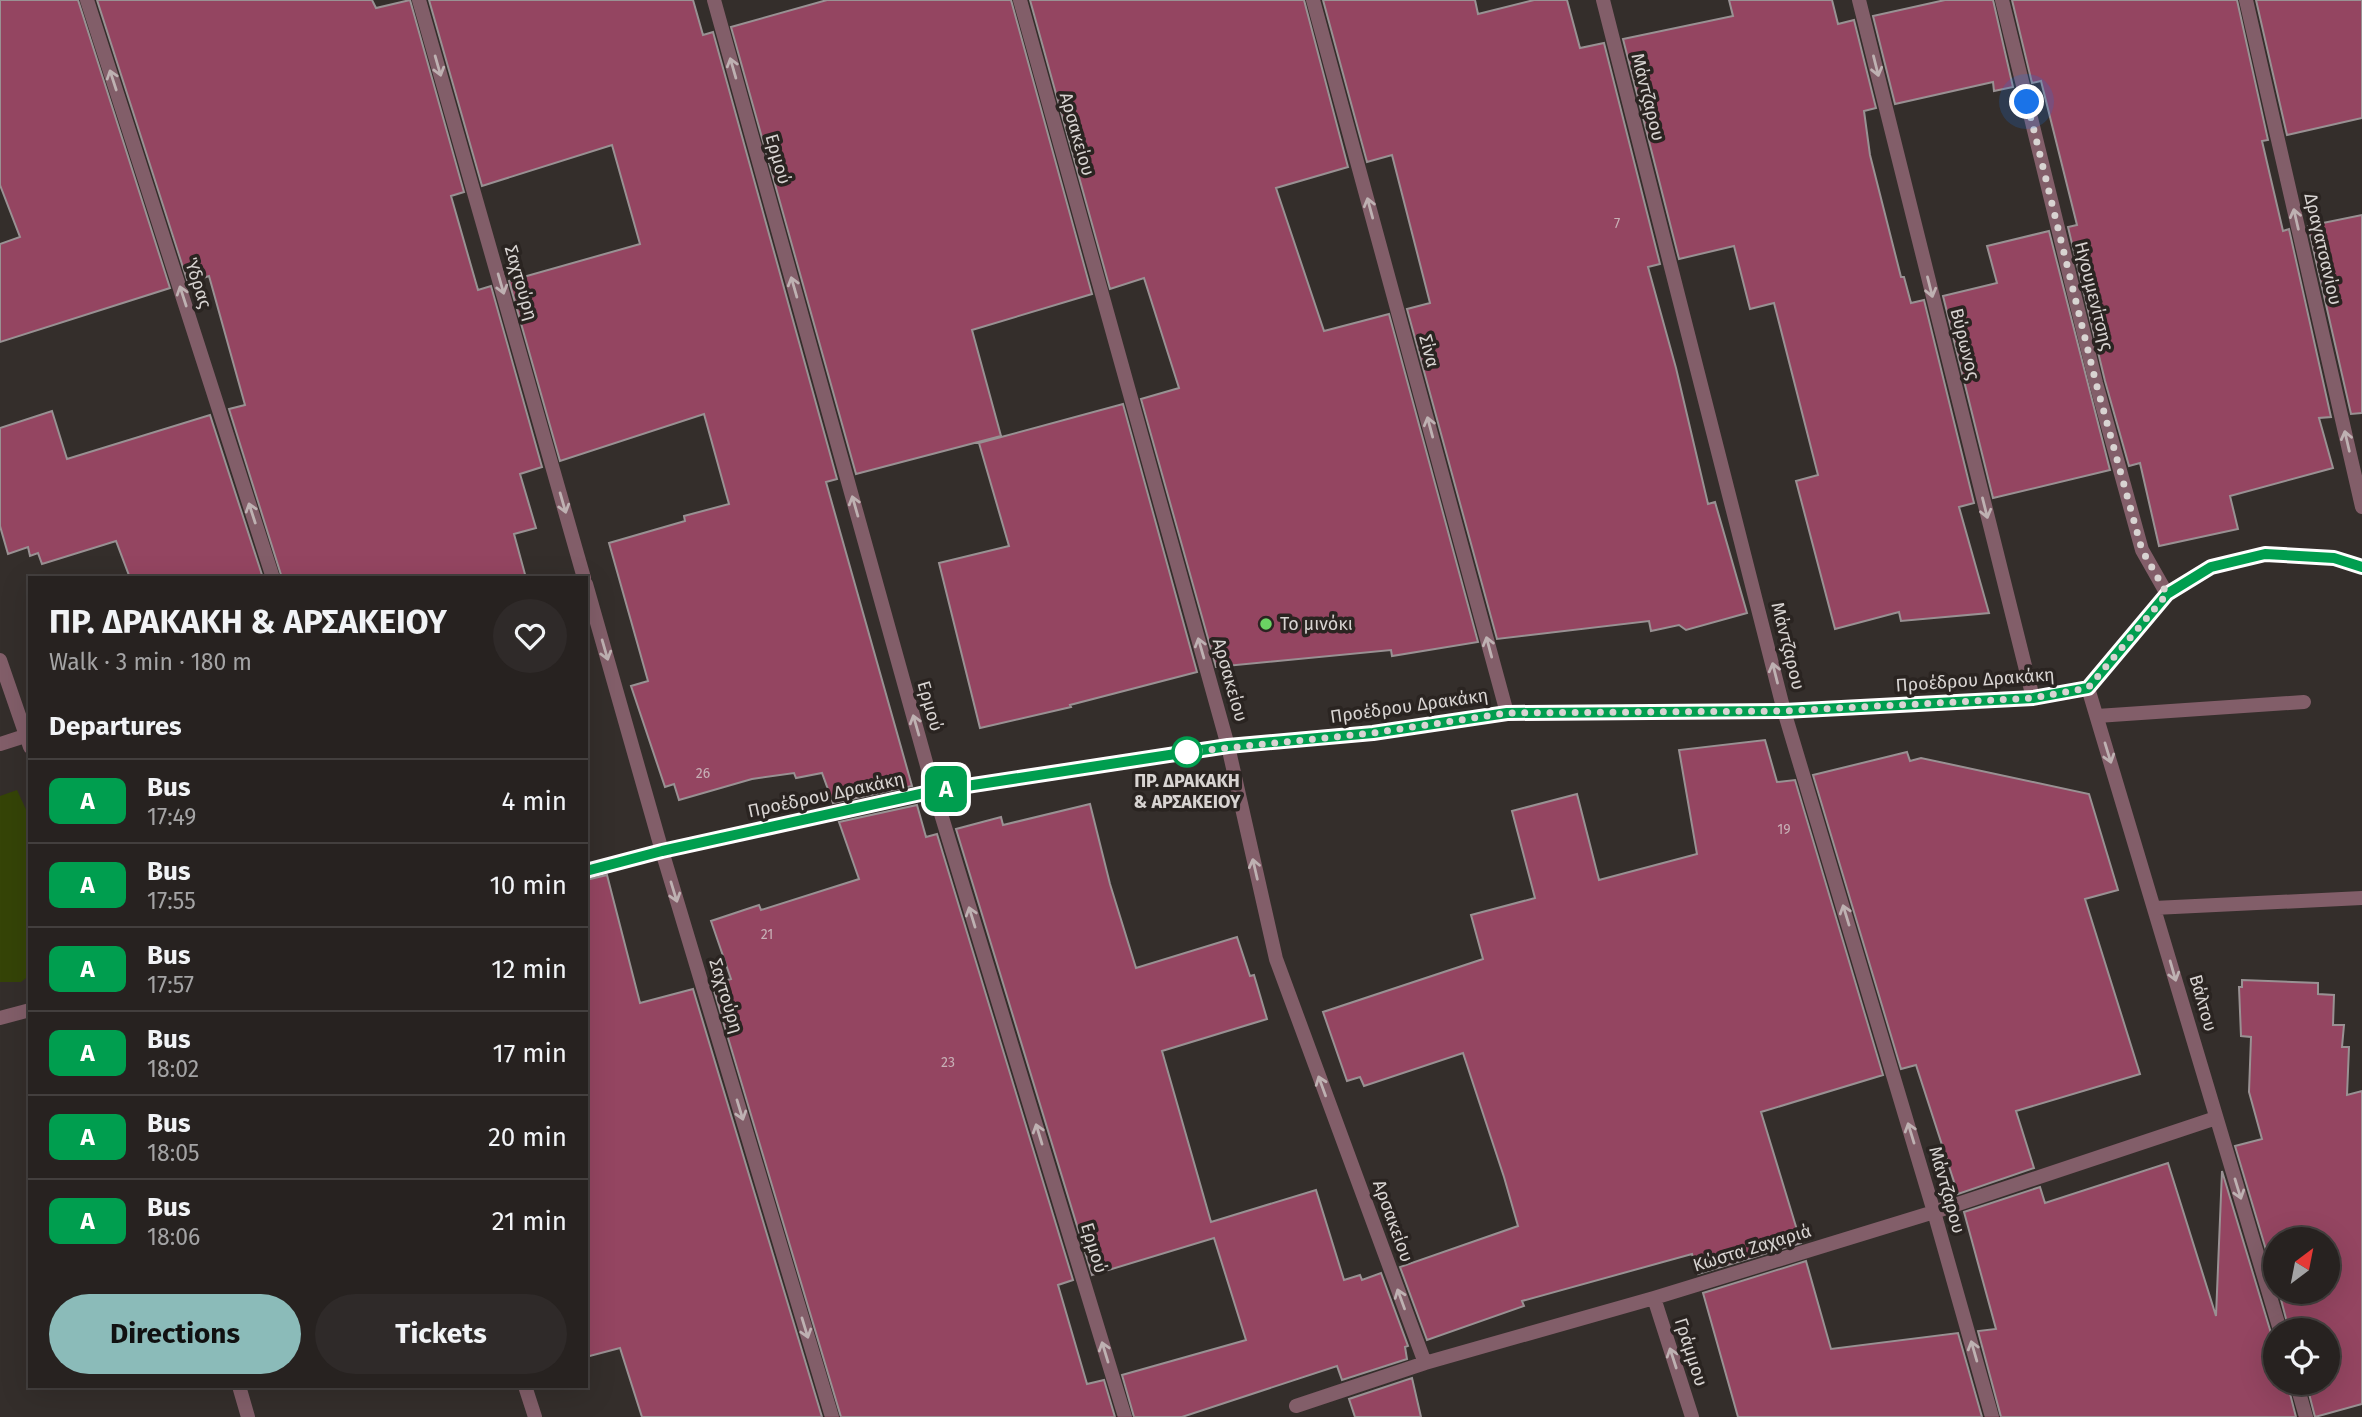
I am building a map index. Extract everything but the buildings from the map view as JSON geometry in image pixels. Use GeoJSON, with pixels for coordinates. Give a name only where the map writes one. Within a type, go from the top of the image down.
{"type":"FeatureCollection","features":[{"type":"Feature","properties":{"kind":"street","name":"Ύδρας"},"geometry":{"type":"LineString","coordinates":[[87,0],[272,576]]}},
{"type":"Feature","properties":{"kind":"street","name":"Σαχτούρη"},"geometry":{"type":"LineString","coordinates":[[419,0],[583,576]]}},
{"type":"Feature","properties":{"kind":"street","name":"Ερμού"},"geometry":{"type":"LineString","coordinates":[[714,0],[934,791],[1125,1417]]}},
{"type":"Feature","properties":{"kind":"street","name":"Αρσακείου"},"geometry":{"type":"LineString","coordinates":[[1020,0],[1228,746],[1276,959],[1425,1363]]}},
{"type":"Feature","properties":{"kind":"street","name":"Σίνα"},"geometry":{"type":"LineString","coordinates":[[1313,0],[1507,713]]}},
{"type":"Feature","properties":{"kind":"street","name":"Μάντζαρου"},"geometry":{"type":"LineString","coordinates":[[1603,0],[1784,711],[1934,1212],[1992,1417]]}},
{"type":"Feature","properties":{"kind":"street","name":"Βύρωνος"},"geometry":{"type":"LineString","coordinates":[[1859,0],[2033,698]]}},
{"type":"Feature","properties":{"kind":"street","name":"Ηγουμενίτσης"},"geometry":{"type":"LineString","coordinates":[[2002,0],[2096,383],[2138,537],[2142,550],[2167,594]]}},
{"type":"Feature","properties":{"kind":"street","name":"Δραγατσανίου"},"geometry":{"type":"LineString","coordinates":[[2246,0],[2362,507]]}},
{"type":"Feature","properties":{"kind":"street"},"geometry":{"type":"LineString","coordinates":[[2088,688],[2167,594],[2211,567],[2265,554],[2334,558],[2362,567]]}},
{"type":"Feature","properties":{"kind":"street","name":"Σαχτούρη"},"geometry":{"type":"LineString","coordinates":[[588,591],[662,851],[832,1417]]}},
{"type":"Feature","properties":{"kind":"street"},"geometry":{"type":"LineString","coordinates":[[0,660],[27,741],[0,744]]}},
{"type":"Feature","properties":{"kind":"street","name":"Προέδρου Δρακάκη"},"geometry":{"type":"LineString","coordinates":[[588,870],[662,851],[934,791],[1228,746],[1373,733],[1507,713],[1784,711],[2033,698],[2088,688]]}},
{"type":"Feature","properties":{"kind":"street","name":"Βάλτου"},"geometry":{"type":"LineString","coordinates":[[2088,688],[2276,1318]]}},
{"type":"Feature","properties":{"kind":"street"},"geometry":{"type":"LineString","coordinates":[[2097,716],[2304,702]]}},
{"type":"Feature","properties":{"kind":"street"},"geometry":{"type":"LineString","coordinates":[[2154,908],[2362,898]]}},
{"type":"Feature","properties":{"kind":"street"},"geometry":{"type":"LineString","coordinates":[[0,1018],[28,1011]]}},
{"type":"Feature","properties":{"kind":"street","name":"Κώστα Ζαχαριά"},"geometry":{"type":"LineString","coordinates":[[1296,1406],[1425,1363],[1654,1298],[1934,1212],[2217,1118]]}},
{"type":"Feature","properties":{"kind":"street","name":"Γράμμου"},"geometry":{"type":"LineString","coordinates":[[1654,1298],[1692,1417]]}},
{"type":"Feature","properties":{"kind":"street"},"geometry":{"type":"LineString","coordinates":[[240,1388],[248,1417]]}},
{"type":"Feature","properties":{"kind":"street"},"geometry":{"type":"LineString","coordinates":[[526,1388],[535,1417]]}},
{"type":"Feature","properties":{"kind":"street"},"geometry":{"type":"LineString","coordinates":[[2300,1395],[2306,1417]]}},
{"type":"Feature","properties":{"kind":"green space"},"geometry":{"type":"Polygon","coordinates":[[[17,790],[28,814],[28,977],[21,982],[0,982],[0,796],[17,790]]]}},
{"type":"Feature","properties":{"kind":"bus line","name":"Α"},"geometry":{"type":"LineString","coordinates":[[588,870],[662,851],[934,791],[1228,746],[1373,733],[1507,713],[1784,711],[2033,698],[2088,688],[2167,594],[2211,567],[2265,554],[2334,558],[2362,567]]}},
{"type":"Feature","properties":{"kind":"place","name":"Το μινόκι"},"geometry":{"type":"Point","coordinates":[1266,624]}},
{"type":"Feature","properties":{"kind":"place","name":"ΠΡ. ΔΡΑΚΑΚΗ & ΑΡΣΑΚΕΙΟΥ"},"geometry":{"type":"Point","coordinates":[1187,752]}},
{"type":"Feature","properties":{"kind":"route"},"geometry":{"type":"LineString","coordinates":[[1187,752],[1373,733],[1507,713],[1784,711],[2033,698],[2088,688],[2167,594],[2142,550],[2096,383],[2027,102]]}}]}
